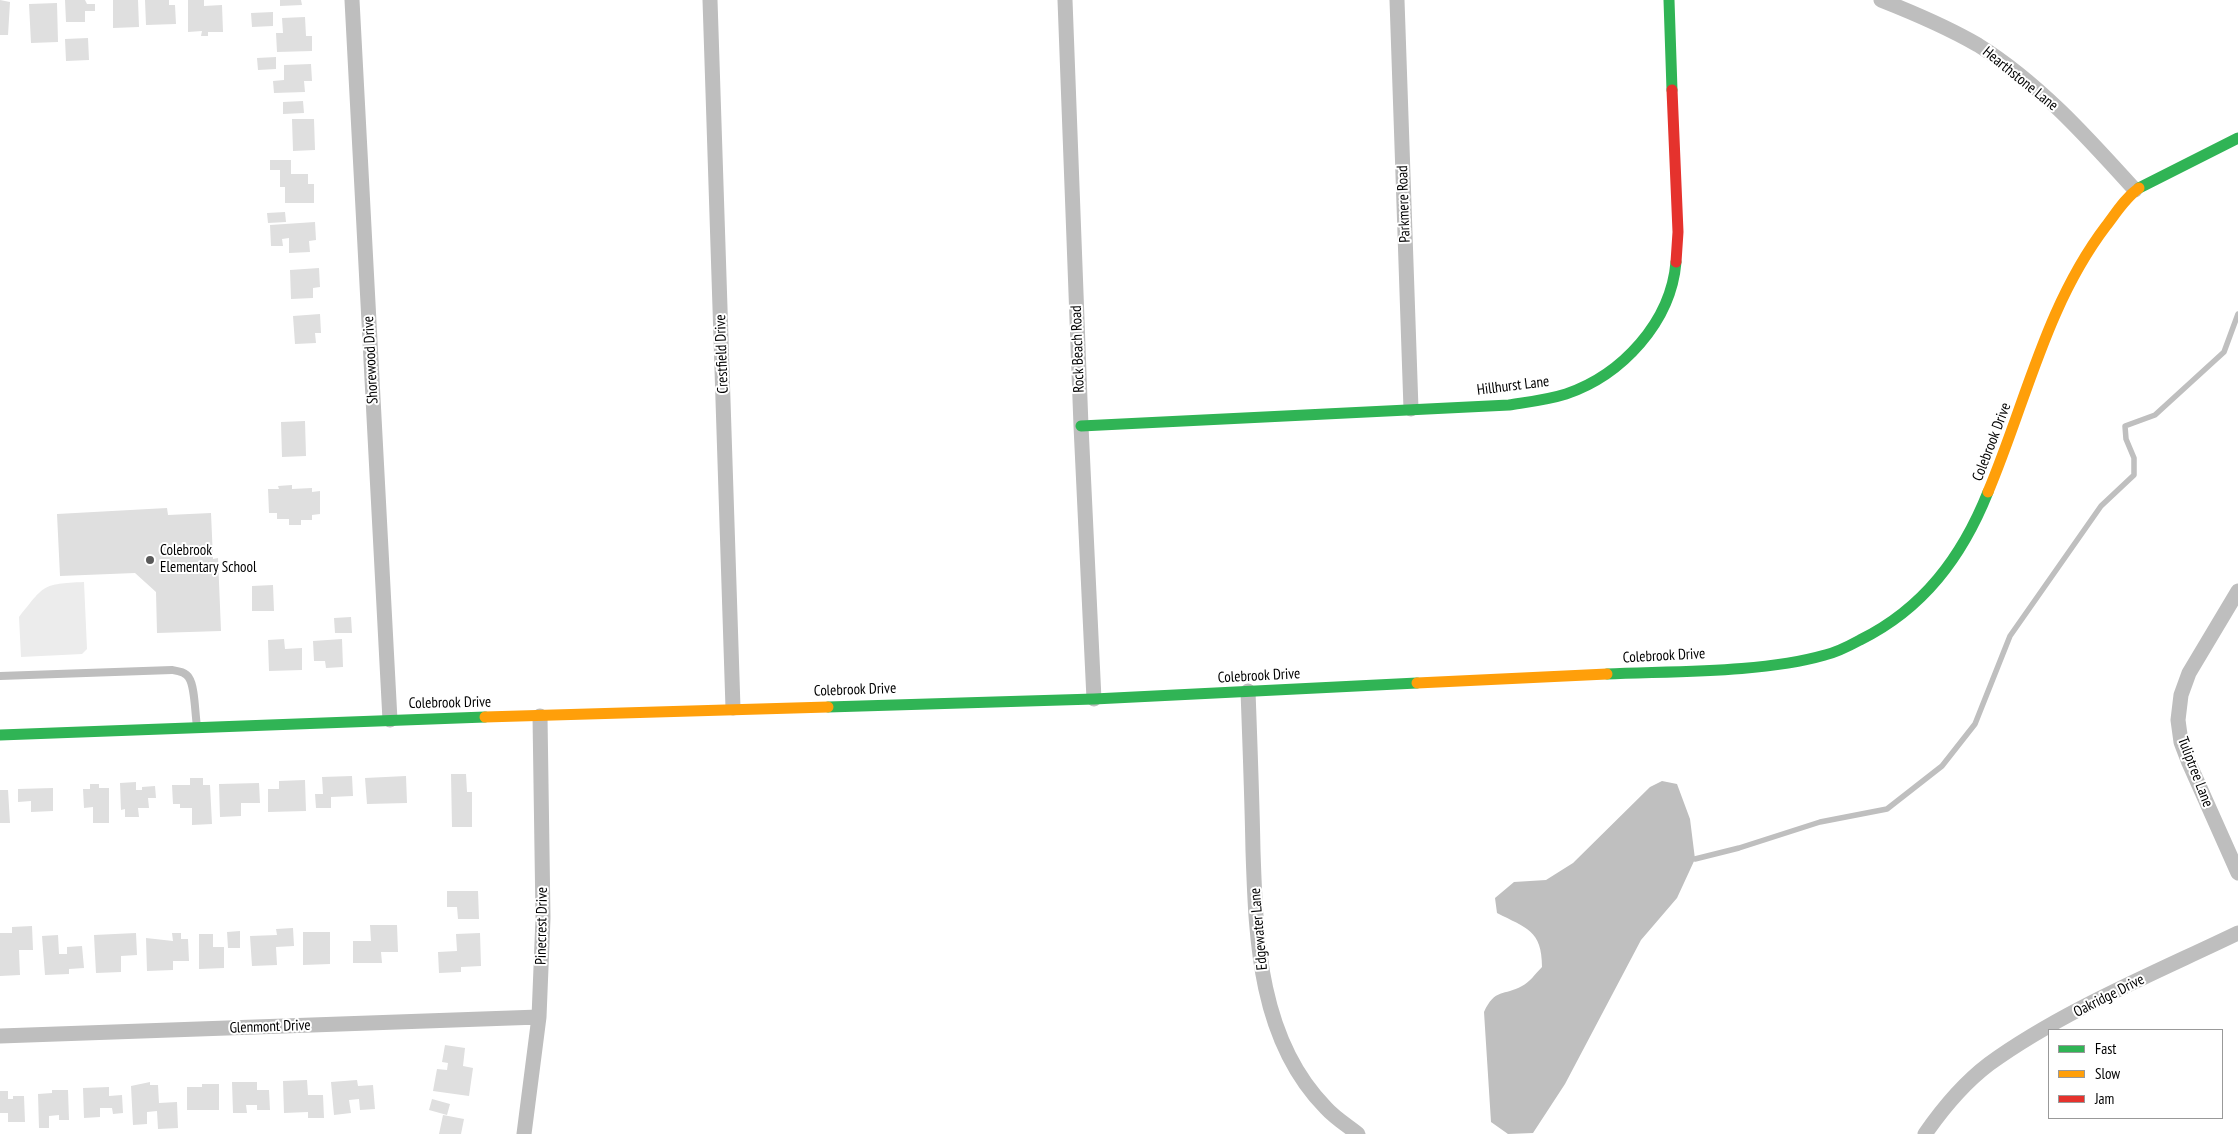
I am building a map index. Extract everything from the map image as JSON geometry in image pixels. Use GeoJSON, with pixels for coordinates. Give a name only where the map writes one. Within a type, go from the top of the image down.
{"type":"FeatureCollection","features":[{"type":"Feature","properties":{"kind":"street","name":"Shorewood Drive"},"geometry":{"type":"LineString","coordinates":[[352,0],[390,720]]}},
{"type":"Feature","properties":{"kind":"street","name":"Crestfield Drive"},"geometry":{"type":"LineString","coordinates":[[710,0],[733,708]]}},
{"type":"Feature","properties":{"kind":"street","name":"Rock Beach Road"},"geometry":{"type":"LineString","coordinates":[[1065,0],[1080,426],[1094,699]]}},
{"type":"Feature","properties":{"kind":"street","name":"Parkmere Road"},"geometry":{"type":"LineString","coordinates":[[1397,0],[1411,409]]}},
{"type":"Feature","properties":{"kind":"street","name":"Hillhurst Lane"},"geometry":{"type":"LineString","coordinates":[[1080,426],[1509,405],[1548,399],[1581,387],[1614,368],[1636,347],[1657,320],[1669,295],[1675,270],[1678,232],[1669,0]]}},
{"type":"Feature","properties":{"kind":"street","name":"Hearthstone Lane"},"geometry":{"type":"LineString","coordinates":[[1881,0],[1923,16],[1978,46],[2022,77],[2083,132],[2135,190]]}},
{"type":"Feature","properties":{"kind":"street","name":"Colebrook Drive"},"geometry":{"type":"LineString","coordinates":[[0,735],[733,708],[1094,699],[1748,667],[1802,660],[1835,652],[1860,641],[1890,624],[1921,598],[1949,568],[1968,539],[2015,425],[2045,334],[2066,288],[2104,229],[2135,190],[2238,138]]}},
{"type":"Feature","properties":{"kind":"street","name":"Tuliptree Lane"},"geometry":{"type":"LineString","coordinates":[[2238,591],[2188,673],[2181,695],[2178,720],[2181,742],[2189,763],[2238,873]]}},
{"type":"Feature","properties":{"kind":"street","name":"Edgewater Lane"},"geometry":{"type":"LineString","coordinates":[[1248,691],[1255,909],[1265,989],[1273,1018],[1303,1080],[1326,1108],[1358,1134]]}},
{"type":"Feature","properties":{"kind":"street","name":"Pinecrest Drive"},"geometry":{"type":"LineString","coordinates":[[524,1134],[539,1017],[543,918],[540,716]]}},
{"type":"Feature","properties":{"kind":"street","name":"Oakridge Drive"},"geometry":{"type":"LineString","coordinates":[[1925,1134],[1966,1084],[1988,1065],[2017,1046],[2083,1008],[2238,933]]}},
{"type":"Feature","properties":{"kind":"street","name":"Glenmont Drive"},"geometry":{"type":"LineString","coordinates":[[0,1036],[539,1017]]}},
{"type":"Feature","properties":{"kind":"lane"},"geometry":{"type":"LineString","coordinates":[[0,676],[172,670],[182,672],[190,678],[192,685],[197,728]]}},
{"type":"Feature","properties":{"kind":"shaded area"},"geometry":{"type":"Polygon","coordinates":[[[84,582],[87,649],[82,654],[21,657],[19,617],[34,598],[45,588],[51,586],[84,582]]]}},
{"type":"Feature","properties":{"kind":"shaded area"},"geometry":{"type":"Polygon","coordinates":[[[1662,781],[1677,784],[1690,819],[1695,859],[1677,898],[1641,940],[1565,1084],[1533,1133],[1508,1134],[1491,1122],[1484,1012],[1492,999],[1525,985],[1542,967],[1539,945],[1535,938],[1524,927],[1497,913],[1495,898],[1514,882],[1546,880],[1573,863],[1650,787],[1662,781]]]}},
{"type":"Feature","properties":{"kind":"building"},"geometry":{"type":"Polygon","coordinates":[[[0,0],[10,2],[8,35],[0,35],[0,0]]]}},
{"type":"Feature","properties":{"kind":"building"},"geometry":{"type":"Polygon","coordinates":[[[65,0],[85,0],[87,4],[95,4],[95,11],[85,11],[85,22],[66,22],[65,0]]]}},
{"type":"Feature","properties":{"kind":"building"},"geometry":{"type":"Polygon","coordinates":[[[113,0],[138,0],[139,27],[113,28],[113,0]]]}},
{"type":"Feature","properties":{"kind":"building"},"geometry":{"type":"Polygon","coordinates":[[[145,0],[169,0],[169,5],[175,5],[176,24],[146,25],[145,0]]]}},
{"type":"Feature","properties":{"kind":"building"},"geometry":{"type":"Polygon","coordinates":[[[188,0],[204,0],[204,6],[222,5],[223,32],[208,32],[208,36],[201,36],[202,31],[188,32],[188,0]]]}},
{"type":"Feature","properties":{"kind":"building"},"geometry":{"type":"Polygon","coordinates":[[[280,0],[301,0],[302,5],[280,6],[280,0]]]}},
{"type":"Feature","properties":{"kind":"building"},"geometry":{"type":"Polygon","coordinates":[[[57,3],[58,42],[31,43],[29,4],[57,3]]]}},
{"type":"Feature","properties":{"kind":"building"},"geometry":{"type":"Polygon","coordinates":[[[273,12],[273,26],[252,27],[251,13],[273,12]]]}},
{"type":"Feature","properties":{"kind":"building"},"geometry":{"type":"Polygon","coordinates":[[[305,17],[306,36],[312,36],[312,51],[277,52],[276,33],[283,33],[282,18],[305,17]]]}},
{"type":"Feature","properties":{"kind":"building"},"geometry":{"type":"Polygon","coordinates":[[[88,38],[89,60],[66,61],[65,39],[88,38]]]}},
{"type":"Feature","properties":{"kind":"building"},"geometry":{"type":"Polygon","coordinates":[[[276,57],[276,69],[258,70],[257,58],[276,57]]]}},
{"type":"Feature","properties":{"kind":"building"},"geometry":{"type":"Polygon","coordinates":[[[311,64],[312,81],[304,81],[305,92],[274,93],[273,81],[284,80],[284,65],[311,64]]]}},
{"type":"Feature","properties":{"kind":"building"},"geometry":{"type":"Polygon","coordinates":[[[303,101],[304,113],[283,114],[283,102],[303,101]]]}},
{"type":"Feature","properties":{"kind":"building"},"geometry":{"type":"Polygon","coordinates":[[[292,119],[314,119],[315,150],[293,151],[292,119]]]}},
{"type":"Feature","properties":{"kind":"building"},"geometry":{"type":"Polygon","coordinates":[[[270,160],[291,160],[291,174],[308,174],[308,184],[314,184],[314,203],[285,203],[285,187],[280,187],[280,170],[270,170],[270,160]]]}},
{"type":"Feature","properties":{"kind":"building"},"geometry":{"type":"Polygon","coordinates":[[[285,212],[286,222],[268,223],[267,213],[285,212]]]}},
{"type":"Feature","properties":{"kind":"building"},"geometry":{"type":"Polygon","coordinates":[[[315,222],[316,240],[309,241],[310,252],[289,253],[289,238],[282,239],[283,246],[271,246],[270,225],[315,222]]]}},
{"type":"Feature","properties":{"kind":"building"},"geometry":{"type":"Polygon","coordinates":[[[319,268],[320,287],[313,288],[313,298],[291,299],[290,270],[319,268]]]}},
{"type":"Feature","properties":{"kind":"building"},"geometry":{"type":"Polygon","coordinates":[[[320,314],[321,333],[315,333],[316,343],[295,344],[293,316],[320,314]]]}},
{"type":"Feature","properties":{"kind":"building"},"geometry":{"type":"Polygon","coordinates":[[[305,421],[306,456],[282,457],[281,422],[305,421]]]}},
{"type":"Feature","properties":{"kind":"building"},"geometry":{"type":"Polygon","coordinates":[[[292,485],[292,489],[312,488],[312,492],[320,491],[320,514],[312,515],[312,520],[301,520],[301,525],[289,525],[289,519],[277,519],[277,513],[269,513],[268,489],[279,489],[278,486],[292,485]]]}},
{"type":"Feature","properties":{"kind":"building"},"geometry":{"type":"Polygon","coordinates":[[[167,508],[168,515],[211,513],[213,559],[218,558],[221,631],[157,633],[156,592],[135,573],[60,576],[57,514],[167,508]]]}},
{"type":"Feature","properties":{"kind":"building"},"geometry":{"type":"Polygon","coordinates":[[[273,585],[274,611],[252,611],[252,586],[273,585]]]}},
{"type":"Feature","properties":{"kind":"building"},"geometry":{"type":"Polygon","coordinates":[[[351,617],[352,633],[335,633],[334,618],[351,617]]]}},
{"type":"Feature","properties":{"kind":"building"},"geometry":{"type":"Polygon","coordinates":[[[284,639],[285,649],[302,648],[302,670],[269,671],[268,640],[284,639]]]}},
{"type":"Feature","properties":{"kind":"building"},"geometry":{"type":"Polygon","coordinates":[[[342,639],[343,667],[326,668],[325,661],[314,661],[313,641],[342,639]]]}},
{"type":"Feature","properties":{"kind":"building"},"geometry":{"type":"Polygon","coordinates":[[[451,774],[466,774],[467,792],[472,792],[472,827],[452,827],[451,774]]]}},
{"type":"Feature","properties":{"kind":"building"},"geometry":{"type":"Polygon","coordinates":[[[352,776],[353,796],[331,797],[331,808],[316,808],[315,794],[323,794],[322,777],[352,776]]]}},
{"type":"Feature","properties":{"kind":"building"},"geometry":{"type":"Polygon","coordinates":[[[406,776],[407,803],[367,804],[365,778],[406,776]]]}},
{"type":"Feature","properties":{"kind":"building"},"geometry":{"type":"Polygon","coordinates":[[[190,778],[203,778],[203,785],[210,785],[212,824],[192,825],[192,808],[180,808],[180,804],[173,804],[172,785],[190,785],[190,778]]]}},
{"type":"Feature","properties":{"kind":"building"},"geometry":{"type":"Polygon","coordinates":[[[305,780],[306,811],[268,812],[268,789],[279,789],[279,781],[305,780]]]}},
{"type":"Feature","properties":{"kind":"building"},"geometry":{"type":"Polygon","coordinates":[[[136,782],[136,790],[142,790],[142,787],[155,786],[156,798],[148,798],[149,808],[138,808],[139,817],[125,817],[125,809],[121,810],[120,783],[136,782]]]}},
{"type":"Feature","properties":{"kind":"building"},"geometry":{"type":"Polygon","coordinates":[[[259,783],[260,803],[241,803],[241,816],[220,817],[219,784],[259,783]]]}},
{"type":"Feature","properties":{"kind":"building"},"geometry":{"type":"Polygon","coordinates":[[[90,784],[99,784],[99,788],[109,788],[109,823],[93,823],[93,807],[84,808],[83,789],[90,789],[90,784]]]}},
{"type":"Feature","properties":{"kind":"building"},"geometry":{"type":"Polygon","coordinates":[[[53,788],[53,811],[31,812],[31,801],[18,802],[18,789],[53,788]]]}},
{"type":"Feature","properties":{"kind":"building"},"geometry":{"type":"Polygon","coordinates":[[[0,790],[8,790],[10,823],[0,823],[0,790]]]}},
{"type":"Feature","properties":{"kind":"building"},"geometry":{"type":"Polygon","coordinates":[[[447,891],[478,891],[479,919],[458,919],[457,907],[447,907],[447,891]]]}},
{"type":"Feature","properties":{"kind":"building"},"geometry":{"type":"Polygon","coordinates":[[[370,925],[397,925],[398,952],[381,952],[382,963],[353,963],[353,941],[371,941],[370,925]]]}},
{"type":"Feature","properties":{"kind":"building"},"geometry":{"type":"Polygon","coordinates":[[[32,926],[33,950],[19,950],[20,975],[0,976],[0,933],[12,933],[12,927],[32,926]]]}},
{"type":"Feature","properties":{"kind":"building"},"geometry":{"type":"Polygon","coordinates":[[[293,928],[294,946],[276,947],[277,965],[252,966],[250,936],[277,935],[276,929],[293,928]]]}},
{"type":"Feature","properties":{"kind":"building"},"geometry":{"type":"Polygon","coordinates":[[[240,931],[240,948],[228,948],[227,932],[240,931]]]}},
{"type":"Feature","properties":{"kind":"building"},"geometry":{"type":"Polygon","coordinates":[[[303,932],[330,932],[330,964],[303,965],[303,932]]]}},
{"type":"Feature","properties":{"kind":"building"},"geometry":{"type":"Polygon","coordinates":[[[136,933],[137,955],[121,956],[121,972],[96,973],[94,935],[136,933]]]}},
{"type":"Feature","properties":{"kind":"building"},"geometry":{"type":"Polygon","coordinates":[[[172,933],[181,933],[181,939],[188,939],[189,961],[173,961],[173,970],[147,971],[146,938],[173,941],[172,933]]]}},
{"type":"Feature","properties":{"kind":"building"},"geometry":{"type":"Polygon","coordinates":[[[480,933],[481,966],[461,967],[461,972],[439,973],[438,952],[457,951],[456,934],[480,933]]]}},
{"type":"Feature","properties":{"kind":"building"},"geometry":{"type":"Polygon","coordinates":[[[199,934],[213,934],[213,947],[224,947],[224,968],[199,969],[199,934]]]}},
{"type":"Feature","properties":{"kind":"building"},"geometry":{"type":"Polygon","coordinates":[[[58,935],[59,954],[67,954],[67,947],[82,946],[84,968],[69,969],[69,974],[45,975],[42,936],[58,935]]]}},
{"type":"Feature","properties":{"kind":"building"},"geometry":{"type":"Polygon","coordinates":[[[445,1045],[465,1048],[463,1066],[473,1068],[469,1096],[433,1091],[437,1069],[447,1070],[448,1063],[442,1062],[445,1045]]]}},
{"type":"Feature","properties":{"kind":"building"},"geometry":{"type":"Polygon","coordinates":[[[307,1080],[308,1095],[323,1095],[324,1118],[308,1118],[308,1112],[284,1113],[283,1081],[307,1080]]]}},
{"type":"Feature","properties":{"kind":"building"},"geometry":{"type":"Polygon","coordinates":[[[357,1080],[358,1086],[373,1085],[375,1109],[360,1110],[359,1099],[349,1100],[351,1113],[334,1115],[331,1082],[357,1080]]]}},
{"type":"Feature","properties":{"kind":"building"},"geometry":{"type":"Polygon","coordinates":[[[150,1082],[150,1085],[158,1085],[159,1103],[177,1102],[178,1128],[158,1129],[157,1111],[147,1112],[147,1124],[133,1125],[131,1086],[150,1082]]]}},
{"type":"Feature","properties":{"kind":"building"},"geometry":{"type":"Polygon","coordinates":[[[232,1082],[257,1082],[257,1090],[269,1090],[270,1110],[257,1110],[257,1105],[246,1105],[247,1113],[233,1113],[232,1082]]]}},
{"type":"Feature","properties":{"kind":"building"},"geometry":{"type":"Polygon","coordinates":[[[202,1084],[219,1084],[219,1110],[187,1110],[187,1087],[202,1087],[202,1084]]]}},
{"type":"Feature","properties":{"kind":"building"},"geometry":{"type":"Polygon","coordinates":[[[109,1087],[109,1096],[122,1095],[123,1113],[113,1114],[112,1108],[100,1108],[100,1117],[84,1118],[83,1088],[109,1087]]]}},
{"type":"Feature","properties":{"kind":"building"},"geometry":{"type":"Polygon","coordinates":[[[52,1090],[68,1090],[69,1120],[59,1120],[59,1115],[49,1116],[49,1128],[39,1128],[38,1094],[52,1093],[52,1090]]]}},
{"type":"Feature","properties":{"kind":"building"},"geometry":{"type":"Polygon","coordinates":[[[0,1091],[8,1091],[8,1099],[13,1099],[13,1096],[24,1096],[25,1122],[8,1122],[8,1113],[0,1113],[0,1091]]]}},
{"type":"Feature","properties":{"kind":"building"},"geometry":{"type":"Polygon","coordinates":[[[432,1099],[450,1104],[447,1115],[429,1110],[432,1099]]]}},
{"type":"Feature","properties":{"kind":"building"},"geometry":{"type":"Polygon","coordinates":[[[443,1115],[464,1119],[461,1134],[439,1134],[443,1115]]]}},
{"type":"Feature","properties":{"kind":"waterway"},"geometry":{"type":"LineString","coordinates":[[1695,859],[1739,848],[1820,822],[1887,809],[1942,766],[1975,724],[2010,636],[2101,506],[2134,475],[2134,458],[2126,439],[2125,426],[2155,415],[2224,352],[2238,314]]}},
{"type":"Feature","properties":{"kind":"traffic: fast"},"geometry":{"type":"LineString","coordinates":[[1669,0],[1672,90]]}},
{"type":"Feature","properties":{"kind":"traffic: fast"},"geometry":{"type":"LineString","coordinates":[[2139,188],[2238,138]]}},
{"type":"Feature","properties":{"kind":"traffic: fast"},"geometry":{"type":"LineString","coordinates":[[1081,426],[1509,405],[1559,396],[1587,385],[1606,374],[1624,360],[1640,343],[1654,325],[1665,305],[1672,284],[1676,262]]}},
{"type":"Feature","properties":{"kind":"traffic: fast"},"geometry":{"type":"LineString","coordinates":[[1607,674],[1718,670],[1774,665],[1825,655],[1848,647],[1903,613],[1938,579],[1966,538],[1988,492]]}},
{"type":"Feature","properties":{"kind":"traffic: fast"},"geometry":{"type":"LineString","coordinates":[[828,707],[1094,699],[1417,683]]}},
{"type":"Feature","properties":{"kind":"traffic: fast"},"geometry":{"type":"LineString","coordinates":[[0,735],[485,717]]}},
{"type":"Feature","properties":{"kind":"traffic: slow"},"geometry":{"type":"LineString","coordinates":[[1988,492],[2052,321],[2068,288],[2085,256],[2106,226],[2125,201],[2139,188]]}},
{"type":"Feature","properties":{"kind":"traffic: slow"},"geometry":{"type":"LineString","coordinates":[[1417,683],[1607,674]]}},
{"type":"Feature","properties":{"kind":"traffic: slow"},"geometry":{"type":"LineString","coordinates":[[485,717],[828,707]]}},
{"type":"Feature","properties":{"kind":"traffic: jam"},"geometry":{"type":"LineString","coordinates":[[1672,90],[1678,232],[1676,262]]}},
{"type":"Feature","properties":{"kind":"place","name":"Colebrook Elementary School"},"geometry":{"type":"Point","coordinates":[150,560]}}]}
